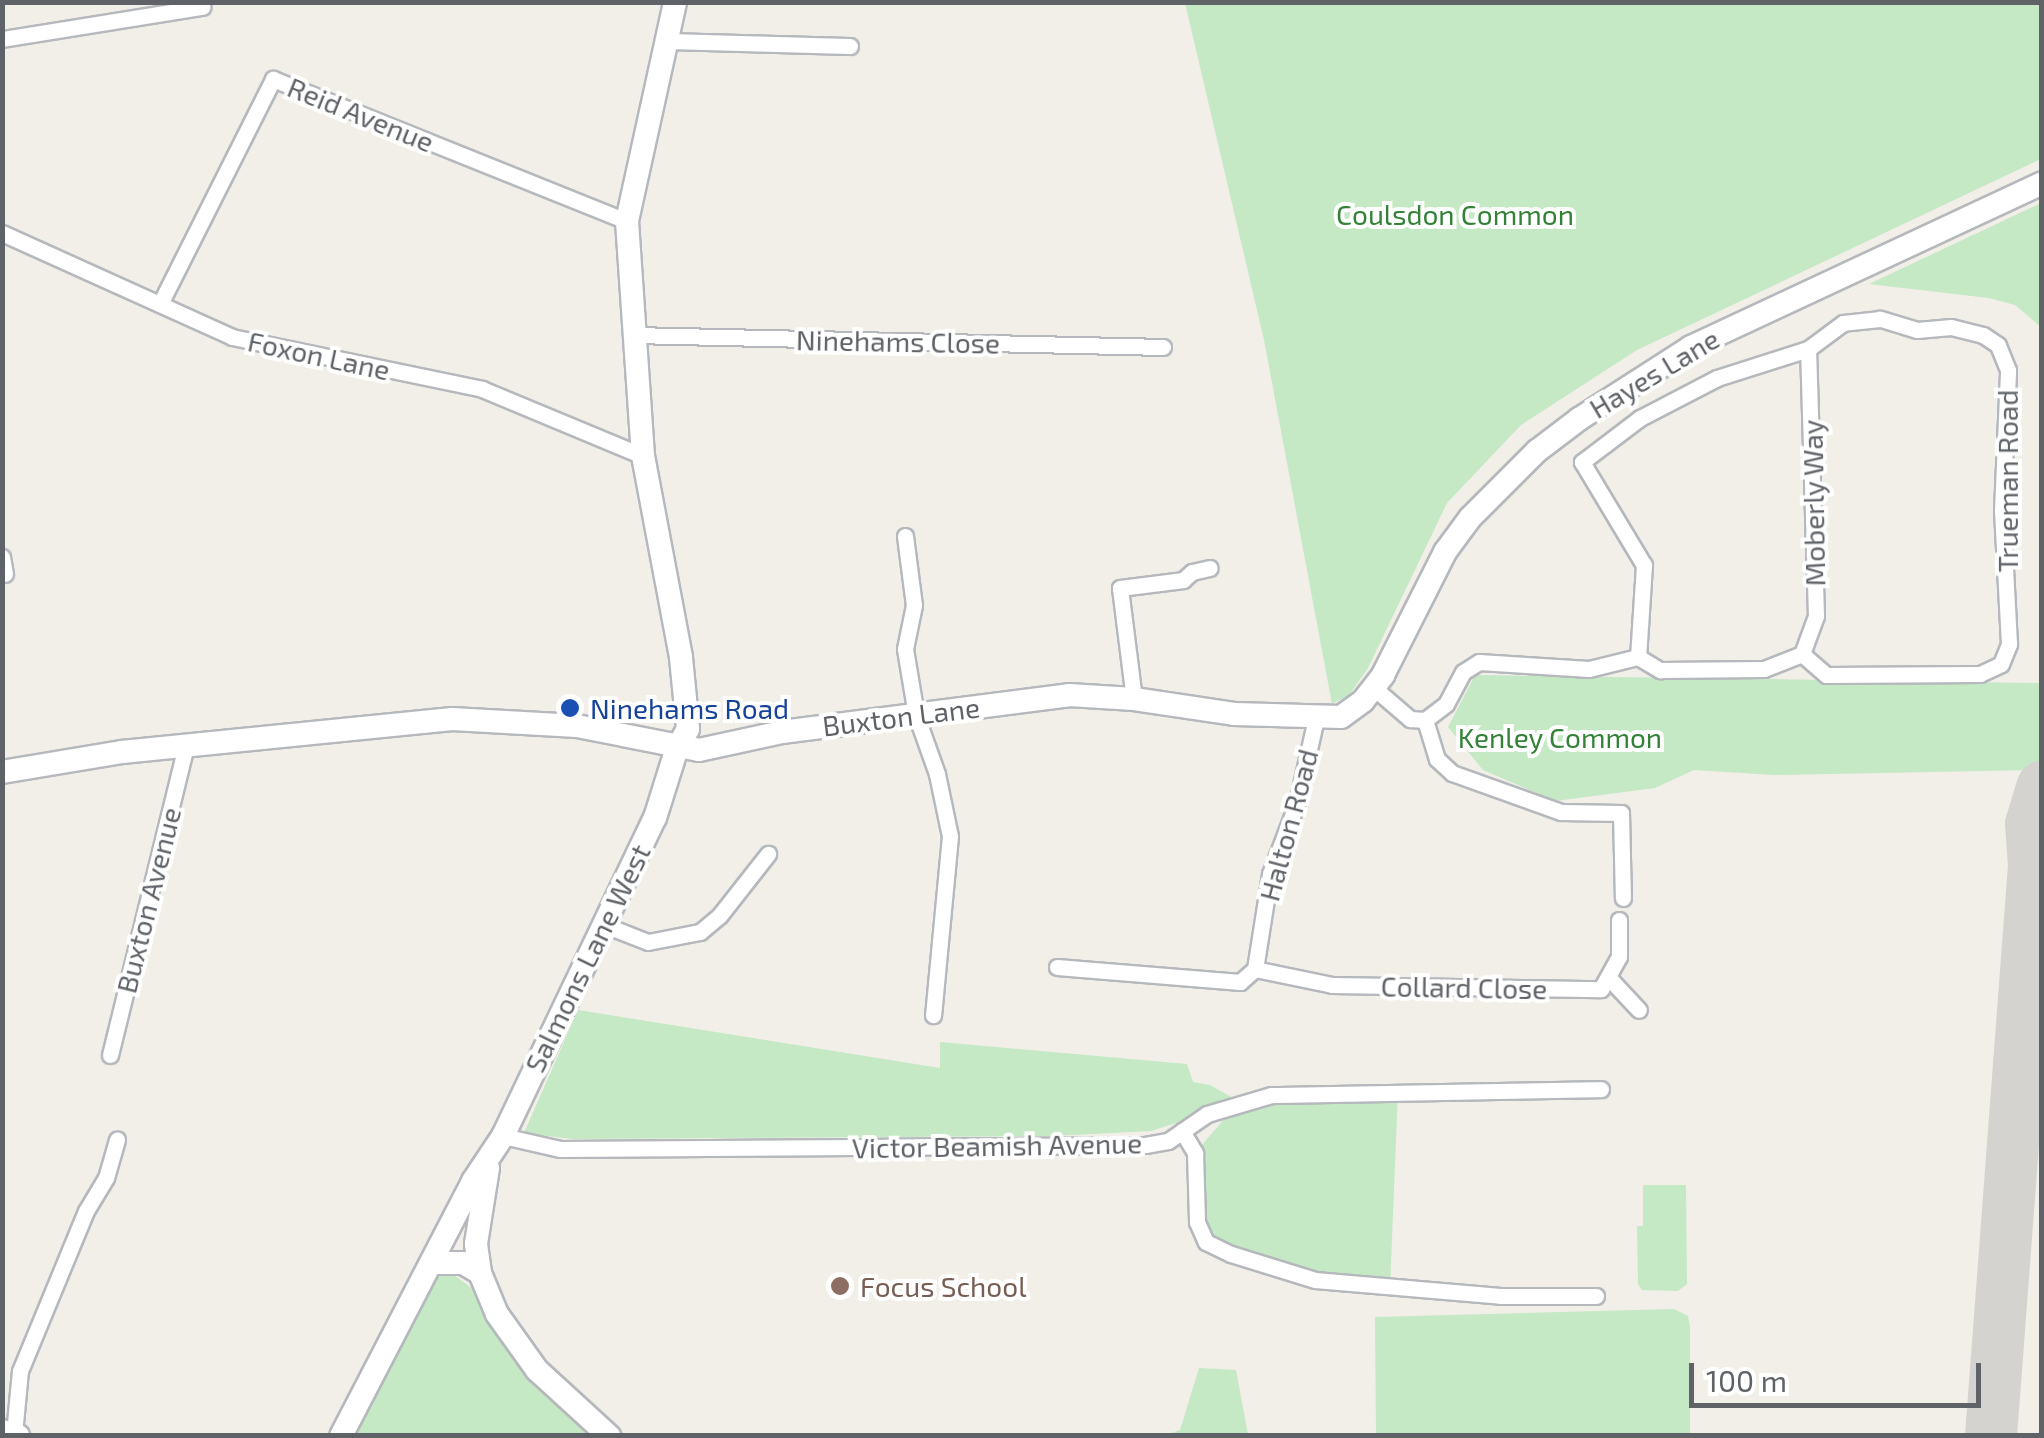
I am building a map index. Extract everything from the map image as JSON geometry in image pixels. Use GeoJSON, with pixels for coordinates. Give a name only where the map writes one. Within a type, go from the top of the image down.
{"type":"FeatureCollection","features":[{"type":"Feature","properties":{"kind":"street"},"geometry":{"type":"LineString","coordinates":[[675,2],[626,221],[643,456],[688,699],[688,728],[677,748]]}},
{"type":"Feature","properties":{"kind":"street"},"geometry":{"type":"LineString","coordinates":[[2,39],[202,8]]}},
{"type":"Feature","properties":{"kind":"street"},"geometry":{"type":"LineString","coordinates":[[666,41],[850,46]]}},
{"type":"Feature","properties":{"kind":"street","name":"Reid Avenue"},"geometry":{"type":"LineString","coordinates":[[160,304],[273,79],[626,221]]}},
{"type":"Feature","properties":{"kind":"street","name":"Hayes Lane"},"geometry":{"type":"LineString","coordinates":[[1374,688],[1445,552],[1470,518],[1536,451],[1578,418],[1691,346],[2042,183]]}},
{"type":"Feature","properties":{"kind":"street","name":"Foxon Lane"},"geometry":{"type":"LineString","coordinates":[[2,233],[232,336],[482,390],[643,456]]}},
{"type":"Feature","properties":{"kind":"street","name":"Trueman Road"},"geometry":{"type":"LineString","coordinates":[[1802,654],[1826,674],[1980,674],[2001,664],[2009,644],[2002,510],[2008,370],[1998,345],[1967,331],[1917,330],[1880,320],[1843,323],[1808,349]]}},
{"type":"Feature","properties":{"kind":"street","name":"Ninehams Close"},"geometry":{"type":"LineString","coordinates":[[632,335],[1164,347]]}},
{"type":"Feature","properties":{"kind":"street"},"geometry":{"type":"LineString","coordinates":[[1638,658],[1644,565],[1582,462],[1640,418],[1716,378],[1808,349]]}},
{"type":"Feature","properties":{"kind":"street","name":"Moberly Way"},"geometry":{"type":"LineString","coordinates":[[1802,654],[1816,616],[1808,349]]}},
{"type":"Feature","properties":{"kind":"street"},"geometry":{"type":"LineString","coordinates":[[905,536],[914,605],[905,649],[916,715],[937,774],[950,836],[933,1014]]}},
{"type":"Feature","properties":{"kind":"street"},"geometry":{"type":"LineString","coordinates":[[1134,699],[1120,588],[1183,580],[1192,572],[1210,568]]}},
{"type":"Feature","properties":{"kind":"street"},"geometry":{"type":"LineString","coordinates":[[1374,688],[1410,719],[1425,720],[1446,704],[1463,672],[1478,662],[1589,669],[1638,658],[1660,670],[1764,669],[1802,654]]}},
{"type":"Feature","properties":{"kind":"street","name":"Buxton Lane"},"geometry":{"type":"LineString","coordinates":[[2,772],[186,745],[452,719],[577,726],[699,750],[782,732],[1069,695],[1134,699],[1234,714],[1341,717],[1374,688]]}},
{"type":"Feature","properties":{"kind":"street","name":"Halton Road"},"geometry":{"type":"LineString","coordinates":[[1255,969],[1270,874],[1297,803],[1316,718]]}},
{"type":"Feature","properties":{"kind":"street"},"geometry":{"type":"LineString","coordinates":[[1425,720],[1438,760],[1452,773],[1561,812],[1622,813],[1622,898]]}},
{"type":"Feature","properties":{"kind":"street","name":"Buxton Avenue"},"geometry":{"type":"LineString","coordinates":[[110,1055],[186,745]]}},
{"type":"Feature","properties":{"kind":"street","name":"Salmons Lane West"},"geometry":{"type":"LineString","coordinates":[[342,1436],[473,1181],[504,1136],[654,818],[677,748]]}},
{"type":"Feature","properties":{"kind":"street"},"geometry":{"type":"LineString","coordinates":[[602,924],[648,942],[700,932],[720,915],[768,854]]}},
{"type":"Feature","properties":{"kind":"street"},"geometry":{"type":"LineString","coordinates":[[1619,920],[1619,956],[1608,976],[1639,1010]]}},
{"type":"Feature","properties":{"kind":"street"},"geometry":{"type":"LineString","coordinates":[[1057,967],[1240,982],[1255,969]]}},
{"type":"Feature","properties":{"kind":"street","name":"Collard Close"},"geometry":{"type":"LineString","coordinates":[[1255,969],[1351,985],[1601,989],[1608,976]]}},
{"type":"Feature","properties":{"kind":"street","name":"Victor Beamish Avenue"},"geometry":{"type":"LineString","coordinates":[[504,1136],[560,1150],[1145,1144],[1168,1140],[1207,1114],[1271,1094],[1601,1088]]}},
{"type":"Feature","properties":{"kind":"street"},"geometry":{"type":"LineString","coordinates":[[1182,1131],[1195,1153],[1197,1222],[1206,1242],[1230,1254],[1315,1280],[1500,1296],[1596,1296]]}},
{"type":"Feature","properties":{"kind":"street"},"geometry":{"type":"LineString","coordinates":[[11,1434],[20,1371],[86,1211],[106,1178],[117,1140]]}},
{"type":"Feature","properties":{"kind":"street","name":"Salmons Lane West"},"geometry":{"type":"LineString","coordinates":[[480,1272],[476,1244],[488,1164]]}},
{"type":"Feature","properties":{"kind":"street"},"geometry":{"type":"LineString","coordinates":[[432,1264],[463,1263],[480,1272],[497,1314],[537,1370],[609,1436]]}},
{"type":"Feature","properties":{"kind":"green space","name":"Coulsdon Common"},"geometry":{"type":"Polygon","coordinates":[[[1185,3],[2041,3],[2041,159],[1637,350],[1521,425],[1447,503],[1368,668],[1349,695],[1332,704],[1264,340],[1185,3]]]}},
{"type":"Feature","properties":{"kind":"green space"},"geometry":{"type":"Polygon","coordinates":[[[2041,203],[2041,327],[2015,305],[1989,298],[1869,284],[2041,203]]]}},
{"type":"Feature","properties":{"kind":"green space","name":"Kenley Common"},"geometry":{"type":"Polygon","coordinates":[[[1475,675],[2041,683],[2041,764],[2036,770],[1774,775],[1694,770],[1655,788],[1555,801],[1483,770],[1448,727],[1475,675]]]}},
{"type":"Feature","properties":{"kind":"green space"},"geometry":{"type":"Polygon","coordinates":[[[578,1010],[940,1068],[940,1042],[1187,1064],[1193,1082],[1210,1085],[1240,1102],[1398,1092],[1390,1288],[1315,1280],[1206,1242],[1195,1153],[1238,1103],[1151,1131],[1053,1136],[572,1139],[524,1133],[578,1010]]]}},
{"type":"Feature","properties":{"kind":"green space"},"geometry":{"type":"Polygon","coordinates":[[[1643,1185],[1686,1185],[1687,1284],[1678,1291],[1642,1290],[1638,1284],[1637,1226],[1643,1226],[1643,1185]]]}},
{"type":"Feature","properties":{"kind":"green space"},"geometry":{"type":"Polygon","coordinates":[[[448,1271],[476,1291],[500,1338],[589,1435],[355,1436],[437,1278],[448,1271]]]}},
{"type":"Feature","properties":{"kind":"green space"},"geometry":{"type":"Polygon","coordinates":[[[1674,1309],[1688,1316],[1690,1328],[1690,1435],[1376,1435],[1375,1317],[1674,1309]]]}},
{"type":"Feature","properties":{"kind":"green space"},"geometry":{"type":"Polygon","coordinates":[[[1199,1368],[1236,1370],[1248,1435],[1165,1435],[1180,1430],[1199,1368]]]}},
{"type":"Feature","properties":{"kind":"taxiway"},"geometry":{"type":"LineString","coordinates":[[1991,1436],[2034,866],[2031,824],[2042,787]]}},
{"type":"Feature","properties":{"kind":"place","name":"Ninehams Road"},"geometry":{"type":"Point","coordinates":[570,708]}},
{"type":"Feature","properties":{"kind":"place","name":"Focus School"},"geometry":{"type":"Point","coordinates":[840,1286]}}]}
